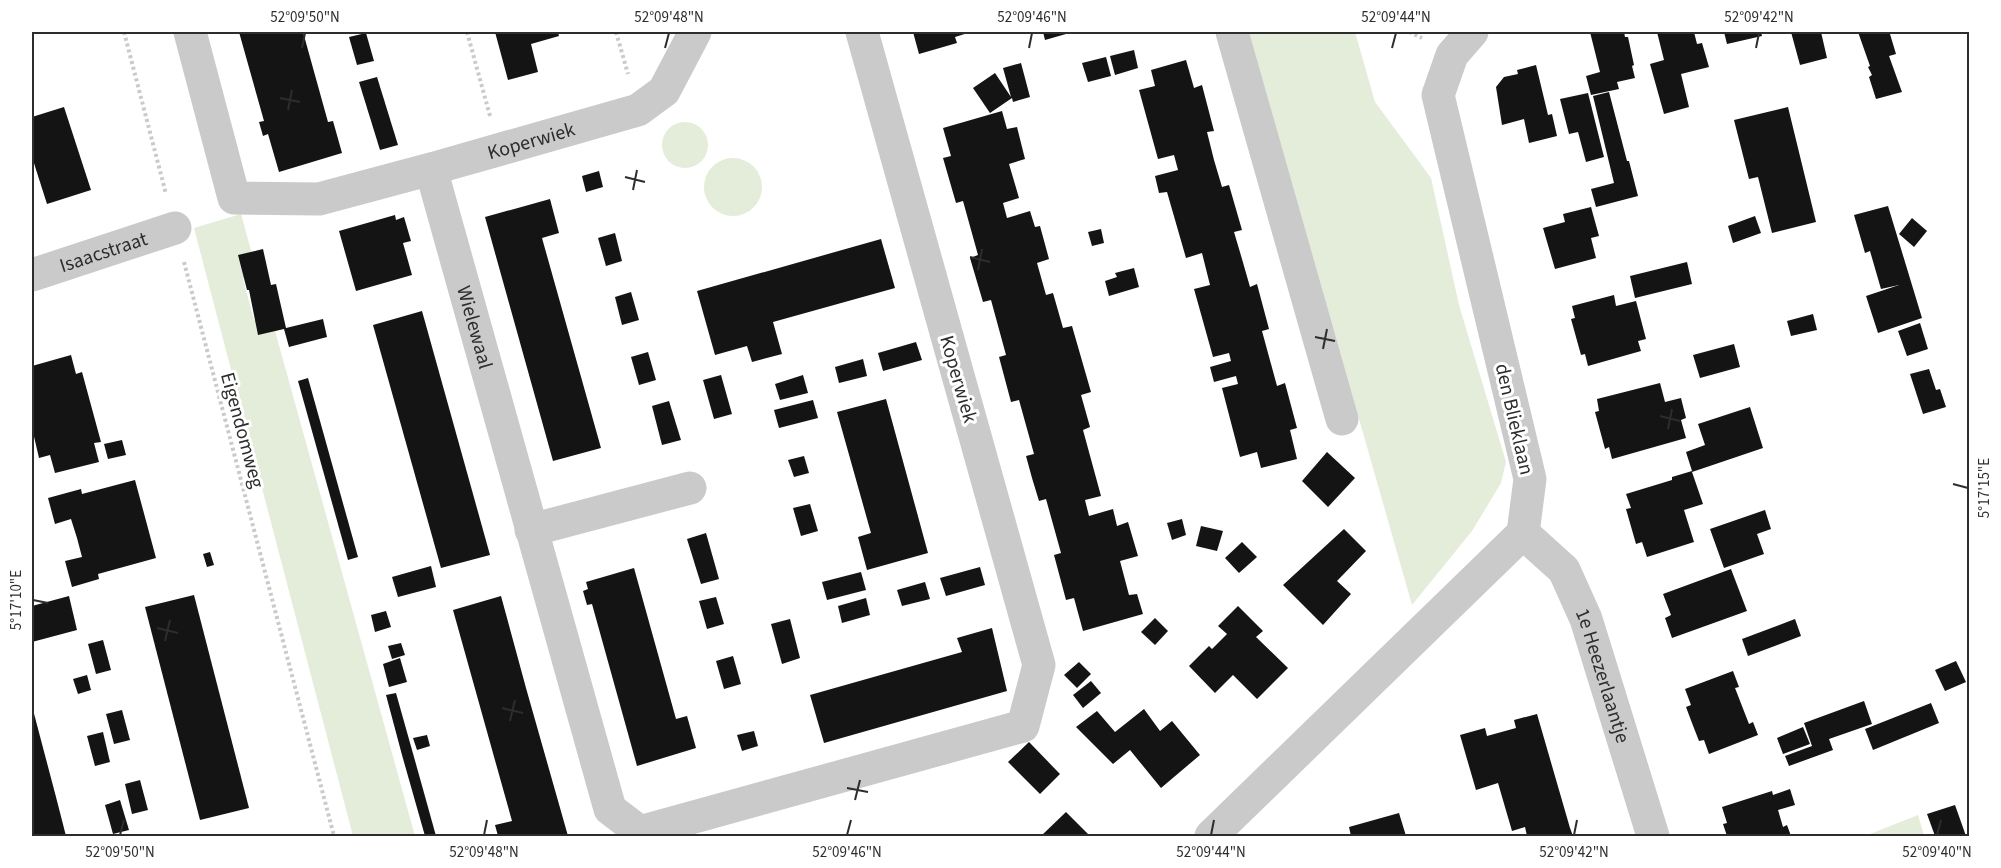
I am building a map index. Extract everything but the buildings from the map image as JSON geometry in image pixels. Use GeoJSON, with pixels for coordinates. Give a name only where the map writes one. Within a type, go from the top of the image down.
{"type":"FeatureCollection","features":[{"type":"Feature","properties":{"kind":"street"},"geometry":{"type":"LineString","coordinates":[[190,32],[234,198],[319,199],[431,169]]}},
{"type":"Feature","properties":{"kind":"street","name":"Koperwiek"},"geometry":{"type":"LineString","coordinates":[[431,169],[638,110],[664,91],[695,32]]}},
{"type":"Feature","properties":{"kind":"street","name":"Koperwiek"},"geometry":{"type":"LineString","coordinates":[[640,832],[1023,726],[1040,665],[862,32]]}},
{"type":"Feature","properties":{"kind":"street"},"geometry":{"type":"LineString","coordinates":[[1232,32],[1342,419]]}},
{"type":"Feature","properties":{"kind":"street","name":"den Blieklaan"},"geometry":{"type":"LineString","coordinates":[[1472,32],[1452,55],[1438,95],[1530,479],[1523,533]]}},
{"type":"Feature","properties":{"kind":"street","name":"Wielewaal"},"geometry":{"type":"LineString","coordinates":[[431,169],[610,808],[640,832]]}},
{"type":"Feature","properties":{"kind":"street","name":"Isaacstraat"},"geometry":{"type":"LineString","coordinates":[[32,275],[175,228]]}},
{"type":"Feature","properties":{"kind":"street"},"geometry":{"type":"LineString","coordinates":[[531,530],[690,488]]}},
{"type":"Feature","properties":{"kind":"street"},"geometry":{"type":"LineString","coordinates":[[1212,837],[1523,533]]}},
{"type":"Feature","properties":{"kind":"street","name":"1e Heezerlaantje"},"geometry":{"type":"LineString","coordinates":[[1523,533],[1564,570],[1586,619],[1653,837]]}},
{"type":"Feature","properties":{"kind":"path","name":"Eigendomweg"},"geometry":{"type":"LineString","coordinates":[[124,32],[334,837]]}},
{"type":"Feature","properties":{"kind":"path"},"geometry":{"type":"LineString","coordinates":[[467,32],[498,149]]}},
{"type":"Feature","properties":{"kind":"green space"},"geometry":{"type":"Polygon","coordinates":[[[1249,32],[1355,32],[1375,102],[1431,178],[1459,305],[1506,462],[1501,483],[1472,531],[1412,605],[1249,32]]]}},
{"type":"Feature","properties":{"kind":"green space"},"geometry":{"type":"Polygon","coordinates":[[[685,122],[701,129],[708,145],[701,161],[685,168],[669,161],[662,145],[669,129],[685,122]]]}},
{"type":"Feature","properties":{"kind":"green space"},"geometry":{"type":"Polygon","coordinates":[[[727,158],[739,158],[754,166],[762,181],[762,193],[754,208],[739,216],[727,216],[712,208],[704,193],[704,181],[712,166],[727,158]]]}},
{"type":"Feature","properties":{"kind":"green space"},"geometry":{"type":"Polygon","coordinates":[[[241,214],[255,265],[243,279],[254,320],[272,320],[415,836],[353,836],[194,228],[241,214]]]}},
{"type":"Feature","properties":{"kind":"green space"},"geometry":{"type":"Polygon","coordinates":[[[1918,815],[1924,836],[1865,836],[1918,815]]]}}]}
